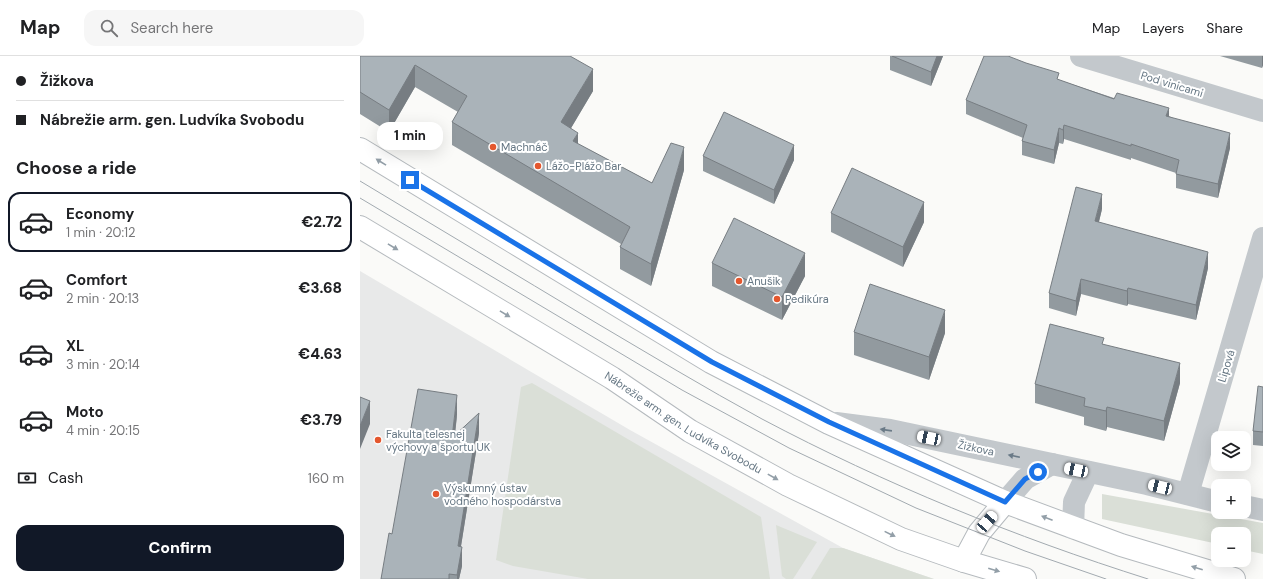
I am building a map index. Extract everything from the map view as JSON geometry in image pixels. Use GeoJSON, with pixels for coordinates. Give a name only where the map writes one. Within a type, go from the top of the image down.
{"type":"FeatureCollection","features":[{"type":"Feature","properties":{"kind":"main road"},"geometry":{"type":"LineString","coordinates":[[360,149],[712,362],[829,422],[1005,502],[1121,545],[1234,579]]}},
{"type":"Feature","properties":{"kind":"main road","name":"Nábrežie arm. gen. Ludvíka Svobodu"},"geometry":{"type":"LineString","coordinates":[[360,227],[612,378],[690,431],[788,485],[901,539],[964,561],[1025,579]]}},
{"type":"Feature","properties":{"kind":"main road"},"geometry":{"type":"LineString","coordinates":[[964,561],[979,533],[1005,502]]}},
{"type":"Feature","properties":{"kind":"street","name":"Pod vinicami"},"geometry":{"type":"LineString","coordinates":[[1081,56],[1263,111]]}},
{"type":"Feature","properties":{"kind":"street","name":"Lipová"},"geometry":{"type":"LineString","coordinates":[[1188,494],[1263,238]]}},
{"type":"Feature","properties":{"kind":"street","name":"Žižkova"},"geometry":{"type":"LineString","coordinates":[[829,422],[890,430],[1052,464],[1211,500]]}},
{"type":"Feature","properties":{"kind":"street"},"geometry":{"type":"LineString","coordinates":[[1005,502],[1025,479],[1052,464]]}},
{"type":"Feature","properties":{"kind":"street"},"geometry":{"type":"LineString","coordinates":[[1074,528],[1074,502],[1088,472]]}},
{"type":"Feature","properties":{"kind":"street"},"geometry":{"type":"LineString","coordinates":[[1251,507],[1263,510]]}},
{"type":"Feature","properties":{"kind":"shaded area","name":"Výskumný ústav vodného hospodárstva"},"geometry":{"type":"Polygon","coordinates":[[[360,271],[630,430],[843,548],[934,579],[360,579],[360,271]]]}},
{"type":"Feature","properties":{"kind":"shaded area"},"geometry":{"type":"Polygon","coordinates":[[[532,383],[761,517],[770,579],[588,579],[513,566],[496,560],[521,387],[532,383]]]}},
{"type":"Feature","properties":{"kind":"shaded area"},"geometry":{"type":"Polygon","coordinates":[[[1102,494],[1211,514],[1211,519],[1241,519],[1263,523],[1263,554],[1251,551],[1251,527],[1211,527],[1211,542],[1102,519],[1102,494]]]}},
{"type":"Feature","properties":{"kind":"shaded area"},"geometry":{"type":"Polygon","coordinates":[[[776,525],[817,542],[793,579],[786,579],[782,576],[776,525]]]}},
{"type":"Feature","properties":{"kind":"shaded area"},"geometry":{"type":"Polygon","coordinates":[[[830,548],[843,548],[934,579],[811,579],[830,548]]]}},
{"type":"Feature","properties":{"kind":"building"},"geometry":{"type":"Polygon","coordinates":[[[360,56],[570,56],[593,69],[561,122],[578,133],[573,141],[652,183],[671,143],[684,147],[651,264],[620,247],[630,227],[452,122],[467,96],[415,65],[389,110],[360,92],[360,56]]]}},
{"type":"Feature","properties":{"kind":"building"},"geometry":{"type":"Polygon","coordinates":[[[892,56],[937,56],[931,72],[892,56]]]}},
{"type":"Feature","properties":{"kind":"building"},"geometry":{"type":"Polygon","coordinates":[[[984,56],[1008,56],[1059,73],[1057,79],[1114,99],[1117,93],[1169,108],[1166,116],[1230,133],[1218,184],[1176,174],[1179,160],[1131,144],[1131,146],[1064,125],[1063,130],[1059,128],[1054,150],[1022,141],[1027,125],[966,100],[984,56]]]}},
{"type":"Feature","properties":{"kind":"building"},"geometry":{"type":"Polygon","coordinates":[[[724,112],[794,145],[774,190],[703,156],[724,112]]]}},
{"type":"Feature","properties":{"kind":"building"},"geometry":{"type":"Polygon","coordinates":[[[852,168],[924,202],[903,247],[831,213],[852,168]]]}},
{"type":"Feature","properties":{"kind":"building"},"geometry":{"type":"Polygon","coordinates":[[[1076,187],[1102,194],[1095,221],[1208,252],[1196,305],[1128,288],[1127,291],[1081,279],[1076,301],[1049,293],[1076,187]]]}},
{"type":"Feature","properties":{"kind":"building"},"geometry":{"type":"Polygon","coordinates":[[[734,218],[805,253],[782,297],[712,263],[734,218]]]}},
{"type":"Feature","properties":{"kind":"building"},"geometry":{"type":"Polygon","coordinates":[[[870,284],[945,310],[929,357],[854,332],[870,284]]]}},
{"type":"Feature","properties":{"kind":"building"},"geometry":{"type":"Polygon","coordinates":[[[1050,324],[1104,338],[1102,344],[1180,363],[1164,421],[1107,407],[1106,411],[1084,406],[1085,398],[1035,384],[1050,324]]]}},
{"type":"Feature","properties":{"kind":"building"},"geometry":{"type":"Polygon","coordinates":[[[1258,386],[1263,387],[1263,432],[1253,431],[1258,386]]]}},
{"type":"Feature","properties":{"kind":"building","name":"Výskumný ústav vodného hospodárstva"},"geometry":{"type":"Polygon","coordinates":[[[418,389],[457,395],[452,438],[479,413],[458,546],[462,547],[457,575],[449,574],[449,579],[381,579],[389,533],[392,534],[418,389]]]}},
{"type":"Feature","properties":{"kind":"building"},"geometry":{"type":"Polygon","coordinates":[[[360,397],[370,401],[360,426],[360,397]]]}},
{"type":"Feature","properties":{"kind":"tram line"},"geometry":{"type":"LineString","coordinates":[[360,181],[677,371],[808,443],[951,508],[1098,563],[1148,579]]}},
{"type":"Feature","properties":{"kind":"tram line"},"geometry":{"type":"LineString","coordinates":[[360,198],[682,390],[789,448],[916,508],[1025,551],[1106,579]]}},
{"type":"Feature","properties":{"kind":"place","name":"Machnáč"},"geometry":{"type":"Point","coordinates":[493,147]}},
{"type":"Feature","properties":{"kind":"place","name":"Lážo-Plážo Bar"},"geometry":{"type":"Point","coordinates":[538,166]}},
{"type":"Feature","properties":{"kind":"place","name":"Anušik"},"geometry":{"type":"Point","coordinates":[739,281]}},
{"type":"Feature","properties":{"kind":"place","name":"Pedikúra"},"geometry":{"type":"Point","coordinates":[777,299]}},
{"type":"Feature","properties":{"kind":"place","name":"Fakulta telesnej výchovy a športu UK"},"geometry":{"type":"Point","coordinates":[378,440]}},
{"type":"Feature","properties":{"kind":"place","name":"Výskumný ústav vodného hospodárstva"},"geometry":{"type":"Point","coordinates":[436,494]}},
{"type":"Feature","properties":{"kind":"route"},"geometry":{"type":"LineString","coordinates":[[410,180],[712,362],[829,422],[1005,502],[1025,479],[1038,472]]}}]}
